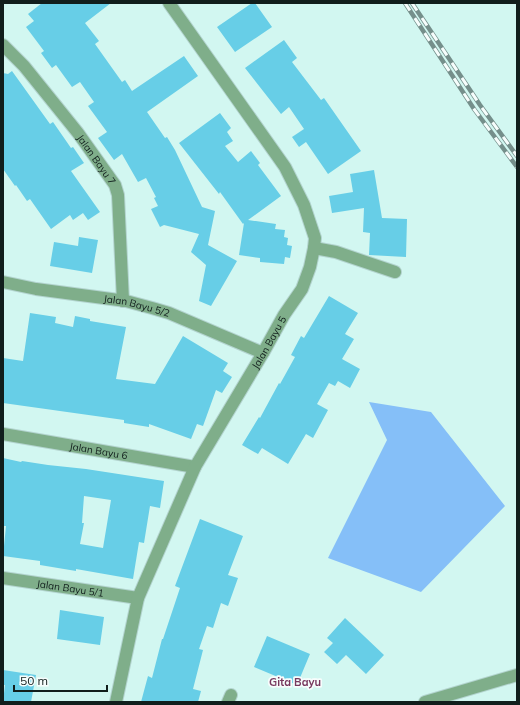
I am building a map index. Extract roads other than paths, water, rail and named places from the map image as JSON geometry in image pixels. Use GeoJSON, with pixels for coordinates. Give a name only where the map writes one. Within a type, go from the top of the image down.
{"type":"FeatureCollection","features":[{"type":"Feature","properties":{"kind":"street","name":"Jalan Bayu 5"},"geometry":{"type":"LineString","coordinates":[[116,702],[138,598],[195,467],[284,315],[302,289],[310,267],[315,238],[304,205],[285,167],[169,3]]}},
{"type":"Feature","properties":{"kind":"street","name":"Jalan Bayu 7"},"geometry":{"type":"LineString","coordinates":[[3,45],[24,66],[78,133],[118,194],[123,301]]}},
{"type":"Feature","properties":{"kind":"street"},"geometry":{"type":"LineString","coordinates":[[314,248],[336,252],[395,272]]}},
{"type":"Feature","properties":{"kind":"street","name":"Jalan Bayu 5/2"},"geometry":{"type":"LineString","coordinates":[[3,282],[36,289],[123,301],[169,313],[263,353]]}},
{"type":"Feature","properties":{"kind":"street","name":"Jalan Bayu 6"},"geometry":{"type":"LineString","coordinates":[[3,434],[195,467]]}},
{"type":"Feature","properties":{"kind":"street","name":"Jalan Bayu 5/1"},"geometry":{"type":"LineString","coordinates":[[3,578],[138,598]]}},
{"type":"Feature","properties":{"kind":"street"},"geometry":{"type":"LineString","coordinates":[[425,702],[517,675]]}},
{"type":"Feature","properties":{"kind":"water"},"geometry":{"type":"Polygon","coordinates":[[[369,402],[431,412],[505,506],[421,592],[328,558],[387,440],[369,402]]]}},
{"type":"Feature","properties":{"kind":"railway"},"geometry":{"type":"LineString","coordinates":[[405,3],[474,109],[517,167]]}},
{"type":"Feature","properties":{"kind":"railway"},"geometry":{"type":"LineString","coordinates":[[412,3],[480,105],[517,156]]}},
{"type":"Feature","properties":{"kind":"district","name":"Gita Bayu"},"geometry":{"type":"Point","coordinates":[295,682]}}]}
